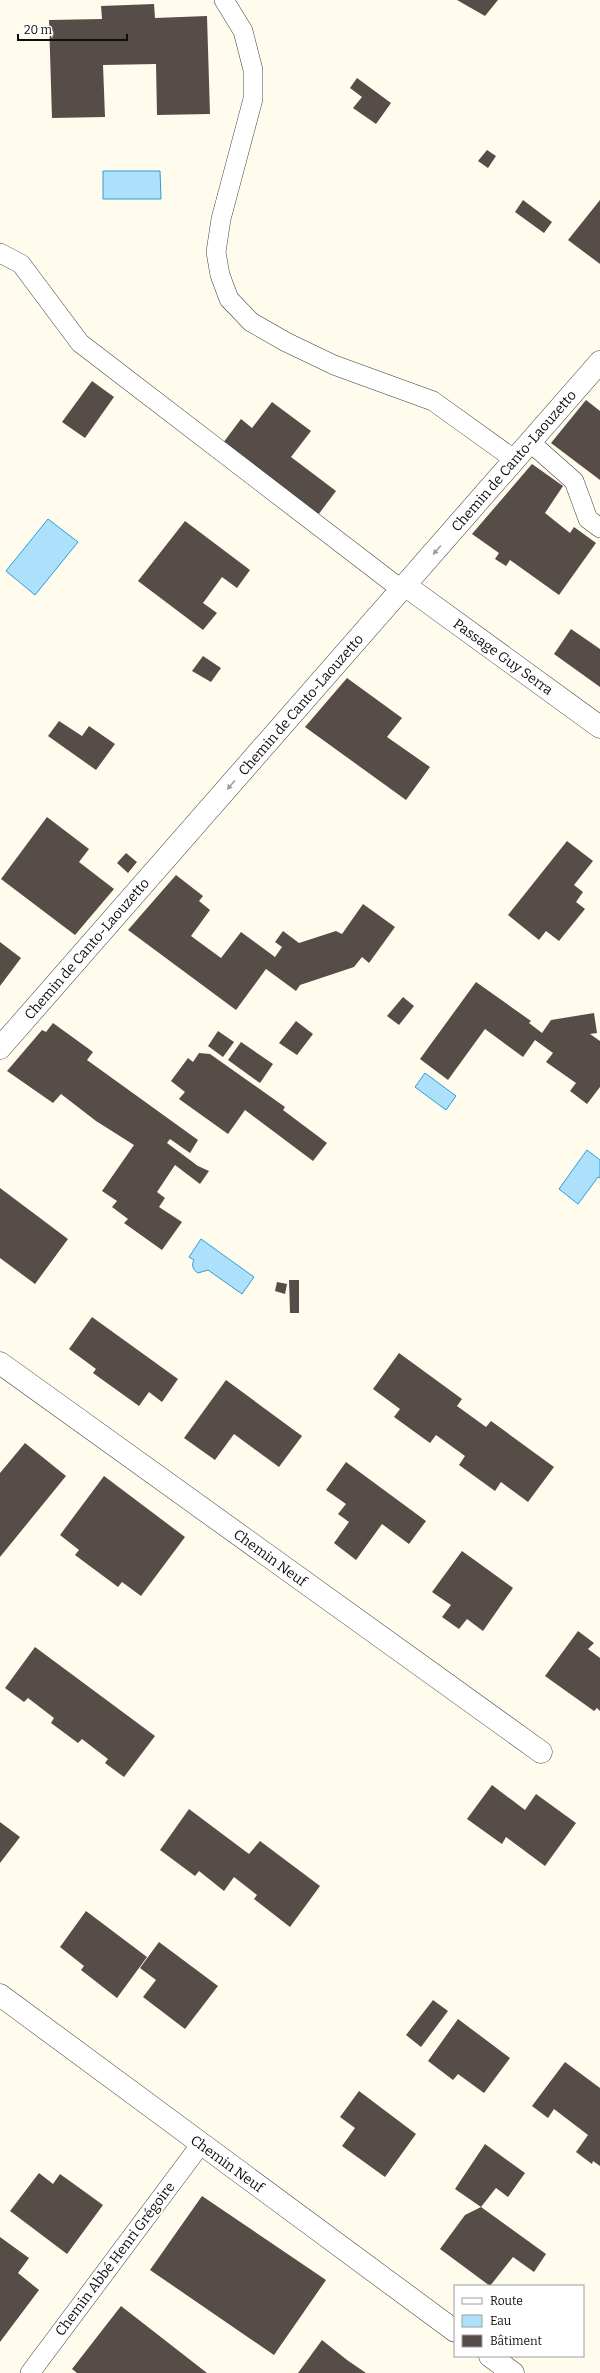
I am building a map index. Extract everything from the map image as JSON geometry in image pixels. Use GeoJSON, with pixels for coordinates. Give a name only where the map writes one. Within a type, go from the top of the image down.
{"type":"FeatureCollection","features":[{"type":"Feature","properties":{"kind":"street","name":"Chemin de Canto-Laouzetto"},"geometry":{"type":"LineString","coordinates":[[3,1039],[404,588],[600,362]]}},
{"type":"Feature","properties":{"kind":"street","name":"Passage Guy Serra"},"geometry":{"type":"LineString","coordinates":[[404,588],[600,727]]}},
{"type":"Feature","properties":{"kind":"street","name":"Chemin Neuf"},"geometry":{"type":"LineString","coordinates":[[0,1362],[541,1752]]}},
{"type":"Feature","properties":{"kind":"street","name":"Chemin Neuf"},"geometry":{"type":"LineString","coordinates":[[0,1995],[454,2329]]}},
{"type":"Feature","properties":{"kind":"street"},"geometry":{"type":"LineString","coordinates":[[491,2357],[513,2373]]}},
{"type":"Feature","properties":{"kind":"lane"},"geometry":{"type":"LineString","coordinates":[[224,0],[243,31],[253,70],[253,98],[221,219],[216,252],[220,275],[229,299],[251,322],[286,342],[334,365],[433,401],[515,460]]}},
{"type":"Feature","properties":{"kind":"lane"},"geometry":{"type":"LineString","coordinates":[[0,253],[21,264],[80,343],[404,588]]}},
{"type":"Feature","properties":{"kind":"lane"},"geometry":{"type":"LineString","coordinates":[[531,443],[574,481],[588,519],[600,528]]}},
{"type":"Feature","properties":{"kind":"lane","name":"Chemin Abbé Henri Grégoire"},"geometry":{"type":"LineString","coordinates":[[30,2373],[201,2144]]}},
{"type":"Feature","properties":{"kind":"water"},"geometry":{"type":"Polygon","coordinates":[[[103,171],[160,171],[161,199],[103,199],[103,171]]]}},
{"type":"Feature","properties":{"kind":"water"},"geometry":{"type":"Polygon","coordinates":[[[48,519],[78,542],[35,595],[6,571],[48,519]]]}},
{"type":"Feature","properties":{"kind":"water"},"geometry":{"type":"Polygon","coordinates":[[[425,1073],[456,1096],[446,1110],[415,1087],[425,1073]]]}},
{"type":"Feature","properties":{"kind":"water"},"geometry":{"type":"Polygon","coordinates":[[[587,1150],[600,1160],[600,1178],[598,1177],[578,1204],[559,1189],[587,1150]]]}},
{"type":"Feature","properties":{"kind":"water"},"geometry":{"type":"Polygon","coordinates":[[[201,1239],[254,1277],[242,1294],[208,1270],[198,1273],[195,1270],[193,1267],[194,1260],[189,1257],[201,1239]]]}},
{"type":"Feature","properties":{"kind":"building"},"geometry":{"type":"Polygon","coordinates":[[[457,0],[498,0],[485,16],[457,0]]]}},
{"type":"Feature","properties":{"kind":"building"},"geometry":{"type":"Polygon","coordinates":[[[154,4],[155,18],[207,16],[210,114],[157,115],[156,64],[103,65],[105,117],[52,118],[49,20],[102,19],[101,6],[154,4]]]}},
{"type":"Feature","properties":{"kind":"building"},"geometry":{"type":"Polygon","coordinates":[[[357,78],[391,103],[376,124],[353,108],[362,97],[350,88],[357,78]]]}},
{"type":"Feature","properties":{"kind":"building"},"geometry":{"type":"Polygon","coordinates":[[[487,150],[496,156],[488,168],[478,161],[487,150]]]}},
{"type":"Feature","properties":{"kind":"building"},"geometry":{"type":"Polygon","coordinates":[[[523,200],[552,222],[544,233],[515,212],[523,200]]]}},
{"type":"Feature","properties":{"kind":"building"},"geometry":{"type":"Polygon","coordinates":[[[600,200],[600,264],[568,240],[600,200]]]}},
{"type":"Feature","properties":{"kind":"building"},"geometry":{"type":"Polygon","coordinates":[[[92,381],[114,397],[85,438],[62,422],[92,381]]]}},
{"type":"Feature","properties":{"kind":"building"},"geometry":{"type":"Polygon","coordinates":[[[586,400],[600,411],[600,480],[551,443],[586,400]]]}},
{"type":"Feature","properties":{"kind":"building"},"geometry":{"type":"Polygon","coordinates":[[[272,402],[311,431],[291,457],[336,491],[318,515],[223,443],[241,419],[252,428],[272,402]]]}},
{"type":"Feature","properties":{"kind":"building"},"geometry":{"type":"Polygon","coordinates":[[[532,464],[563,486],[545,513],[570,533],[574,527],[596,543],[559,595],[510,560],[506,566],[495,559],[499,553],[472,534],[532,464]]]}},
{"type":"Feature","properties":{"kind":"building"},"geometry":{"type":"Polygon","coordinates":[[[185,521],[250,570],[237,588],[222,577],[203,603],[217,613],[203,630],[138,581],[185,521]]]}},
{"type":"Feature","properties":{"kind":"building"},"geometry":{"type":"Polygon","coordinates":[[[571,629],[600,649],[600,687],[554,654],[571,629]]]}},
{"type":"Feature","properties":{"kind":"building"},"geometry":{"type":"Polygon","coordinates":[[[203,656],[221,668],[211,682],[192,671],[203,656]]]}},
{"type":"Feature","properties":{"kind":"building"},"geometry":{"type":"Polygon","coordinates":[[[347,678],[402,718],[387,737],[430,767],[406,800],[305,727],[347,678]]]}},
{"type":"Feature","properties":{"kind":"building"},"geometry":{"type":"Polygon","coordinates":[[[59,721],[82,736],[89,726],[115,744],[96,770],[48,736],[59,721]]]}},
{"type":"Feature","properties":{"kind":"building"},"geometry":{"type":"Polygon","coordinates":[[[47,817],[89,849],[79,862],[114,889],[75,935],[1,879],[47,817]]]}},
{"type":"Feature","properties":{"kind":"building"},"geometry":{"type":"Polygon","coordinates":[[[567,841],[593,861],[574,885],[583,892],[576,902],[585,909],[559,941],[546,931],[539,940],[508,915],[567,841]]]}},
{"type":"Feature","properties":{"kind":"building"},"geometry":{"type":"Polygon","coordinates":[[[126,853],[137,862],[128,873],[117,863],[126,853]]]}},
{"type":"Feature","properties":{"kind":"building"},"geometry":{"type":"Polygon","coordinates":[[[176,875],[203,896],[199,901],[210,910],[191,936],[221,958],[241,932],[275,957],[282,947],[275,942],[283,931],[299,943],[336,931],[342,934],[363,904],[395,927],[369,963],[362,957],[354,967],[300,985],[296,991],[266,969],[236,1010],[128,930],[176,875]]]}},
{"type":"Feature","properties":{"kind":"building"},"geometry":{"type":"Polygon","coordinates":[[[0,942],[21,958],[0,986],[0,942]]]}},
{"type":"Feature","properties":{"kind":"building"},"geometry":{"type":"Polygon","coordinates":[[[476,982],[531,1021],[529,1023],[542,1033],[551,1020],[594,1013],[597,1033],[590,1034],[600,1041],[600,1087],[587,1104],[570,1091],[576,1083],[546,1062],[553,1053],[535,1040],[523,1057],[485,1029],[448,1080],[420,1059],[476,982]]]}},
{"type":"Feature","properties":{"kind":"building"},"geometry":{"type":"Polygon","coordinates":[[[403,997],[414,1006],[399,1025],[387,1016],[403,997]]]}},
{"type":"Feature","properties":{"kind":"building"},"geometry":{"type":"Polygon","coordinates":[[[296,1021],[313,1034],[297,1055],[279,1043],[296,1021]]]}},
{"type":"Feature","properties":{"kind":"building"},"geometry":{"type":"Polygon","coordinates":[[[53,1023],[93,1052],[87,1060],[198,1140],[190,1153],[170,1139],[167,1143],[198,1166],[209,1171],[200,1184],[175,1165],[157,1192],[165,1198],[159,1207],[182,1222],[162,1250],[124,1223],[128,1219],[112,1207],[117,1201],[102,1191],[134,1145],[96,1121],[61,1094],[53,1103],[7,1071],[42,1030],[46,1032],[53,1023]]]}},
{"type":"Feature","properties":{"kind":"building"},"geometry":{"type":"Polygon","coordinates":[[[218,1031],[234,1042],[223,1057],[208,1046],[218,1031]]]}},
{"type":"Feature","properties":{"kind":"building"},"geometry":{"type":"Polygon","coordinates":[[[241,1042],[273,1064],[260,1083],[228,1060],[241,1042]]]}},
{"type":"Feature","properties":{"kind":"building"},"geometry":{"type":"Polygon","coordinates":[[[199,1053],[210,1054],[285,1107],[283,1110],[327,1143],[313,1161],[245,1110],[228,1134],[179,1099],[185,1092],[171,1081],[188,1058],[193,1062],[199,1053]]]}},
{"type":"Feature","properties":{"kind":"building"},"geometry":{"type":"Polygon","coordinates":[[[0,1188],[68,1239],[35,1284],[0,1258],[0,1188]]]}},
{"type":"Feature","properties":{"kind":"building"},"geometry":{"type":"Polygon","coordinates":[[[289,1280],[299,1280],[299,1313],[290,1313],[289,1280]]]}},
{"type":"Feature","properties":{"kind":"building"},"geometry":{"type":"Polygon","coordinates":[[[277,1282],[287,1284],[285,1294],[275,1291],[277,1282]]]}},
{"type":"Feature","properties":{"kind":"building"},"geometry":{"type":"Polygon","coordinates":[[[92,1317],[178,1379],[162,1402],[149,1392],[139,1406],[93,1373],[96,1369],[69,1349],[92,1317]]]}},
{"type":"Feature","properties":{"kind":"building"},"geometry":{"type":"Polygon","coordinates":[[[399,1353],[462,1399],[457,1406],[486,1427],[491,1421],[554,1467],[528,1502],[501,1482],[495,1491],[459,1465],[465,1456],[436,1435],[430,1443],[394,1417],[400,1409],[373,1389],[399,1353]]]}},
{"type":"Feature","properties":{"kind":"building"},"geometry":{"type":"Polygon","coordinates":[[[226,1380],[302,1436],[279,1467],[234,1434],[215,1460],[184,1438],[226,1380]]]}},
{"type":"Feature","properties":{"kind":"building"},"geometry":{"type":"Polygon","coordinates":[[[25,1443],[66,1476],[0,1557],[0,1473],[25,1443]]]}},
{"type":"Feature","properties":{"kind":"building"},"geometry":{"type":"Polygon","coordinates":[[[346,1462],[426,1521],[409,1544],[382,1524],[356,1560],[334,1543],[349,1522],[338,1514],[346,1504],[326,1490],[346,1462]]]}},
{"type":"Feature","properties":{"kind":"building"},"geometry":{"type":"Polygon","coordinates":[[[104,1476],[185,1537],[141,1596],[122,1582],[118,1587],[75,1555],[79,1550],[60,1535],[104,1476]]]}},
{"type":"Feature","properties":{"kind":"building"},"geometry":{"type":"Polygon","coordinates":[[[462,1551],[513,1588],[483,1631],[467,1619],[459,1629],[442,1617],[451,1605],[432,1592],[462,1551]]]}},
{"type":"Feature","properties":{"kind":"building"},"geometry":{"type":"Polygon","coordinates":[[[578,1631],[594,1643],[588,1649],[600,1658],[600,1711],[597,1708],[594,1711],[545,1676],[578,1631]]]}},
{"type":"Feature","properties":{"kind":"building"},"geometry":{"type":"Polygon","coordinates":[[[35,1647],[155,1736],[124,1777],[105,1763],[108,1759],[82,1739],[78,1743],[51,1723],[54,1718],[28,1698],[24,1702],[5,1688],[35,1647]]]}},
{"type":"Feature","properties":{"kind":"building"},"geometry":{"type":"Polygon","coordinates":[[[492,1785],[525,1810],[536,1794],[576,1823],[545,1866],[506,1837],[502,1844],[467,1819],[492,1785]]]}},
{"type":"Feature","properties":{"kind":"building"},"geometry":{"type":"Polygon","coordinates":[[[189,1809],[249,1854],[260,1841],[320,1886],[290,1927],[254,1899],[257,1895],[234,1877],[224,1891],[199,1871],[195,1876],[160,1850],[189,1809]]]}},
{"type":"Feature","properties":{"kind":"building"},"geometry":{"type":"Polygon","coordinates":[[[0,1822],[20,1837],[0,1863],[0,1822]]]}},
{"type":"Feature","properties":{"kind":"building"},"geometry":{"type":"Polygon","coordinates":[[[86,1911],[147,1957],[117,1998],[81,1970],[84,1966],[60,1947],[86,1911]]]}},
{"type":"Feature","properties":{"kind":"building"},"geometry":{"type":"Polygon","coordinates":[[[159,1942],[218,1986],[185,2029],[143,1997],[156,1980],[140,1968],[159,1942]]]}},
{"type":"Feature","properties":{"kind":"building"},"geometry":{"type":"Polygon","coordinates":[[[433,2000],[448,2011],[421,2047],[406,2035],[433,2000]]]}},
{"type":"Feature","properties":{"kind":"building"},"geometry":{"type":"Polygon","coordinates":[[[458,2019],[510,2058],[484,2093],[458,2074],[453,2080],[428,2061],[458,2019]]]}},
{"type":"Feature","properties":{"kind":"building"},"geometry":{"type":"Polygon","coordinates":[[[565,2062],[600,2088],[600,2166],[593,2161],[592,2164],[576,2152],[588,2135],[554,2109],[548,2118],[532,2106],[565,2062]]]}},
{"type":"Feature","properties":{"kind":"building"},"geometry":{"type":"Polygon","coordinates":[[[359,2091],[416,2134],[385,2177],[342,2146],[355,2128],[340,2117],[359,2091]]]}},
{"type":"Feature","properties":{"kind":"building"},"geometry":{"type":"Polygon","coordinates":[[[485,2144],[525,2173],[508,2197],[496,2188],[481,2207],[455,2189],[485,2144]]]}},
{"type":"Feature","properties":{"kind":"building"},"geometry":{"type":"Polygon","coordinates":[[[39,2173],[53,2184],[60,2174],[103,2205],[67,2254],[10,2211],[39,2173]]]}},
{"type":"Feature","properties":{"kind":"building"},"geometry":{"type":"Polygon","coordinates":[[[202,2196],[326,2280],[274,2355],[150,2270],[202,2196]]]}},
{"type":"Feature","properties":{"kind":"building"},"geometry":{"type":"Polygon","coordinates":[[[481,2207],[546,2254],[534,2272],[513,2257],[491,2285],[489,2285],[440,2249],[465,2215],[481,2207]]]}},
{"type":"Feature","properties":{"kind":"building"},"geometry":{"type":"Polygon","coordinates":[[[0,2237],[29,2258],[18,2273],[39,2290],[0,2342],[0,2237]]]}},
{"type":"Feature","properties":{"kind":"building"},"geometry":{"type":"Polygon","coordinates":[[[121,2306],[207,2373],[77,2373],[72,2369],[121,2306]]]}},
{"type":"Feature","properties":{"kind":"building"},"geometry":{"type":"Polygon","coordinates":[[[322,2340],[347,2360],[366,2373],[298,2373],[322,2340]]]}}]}
